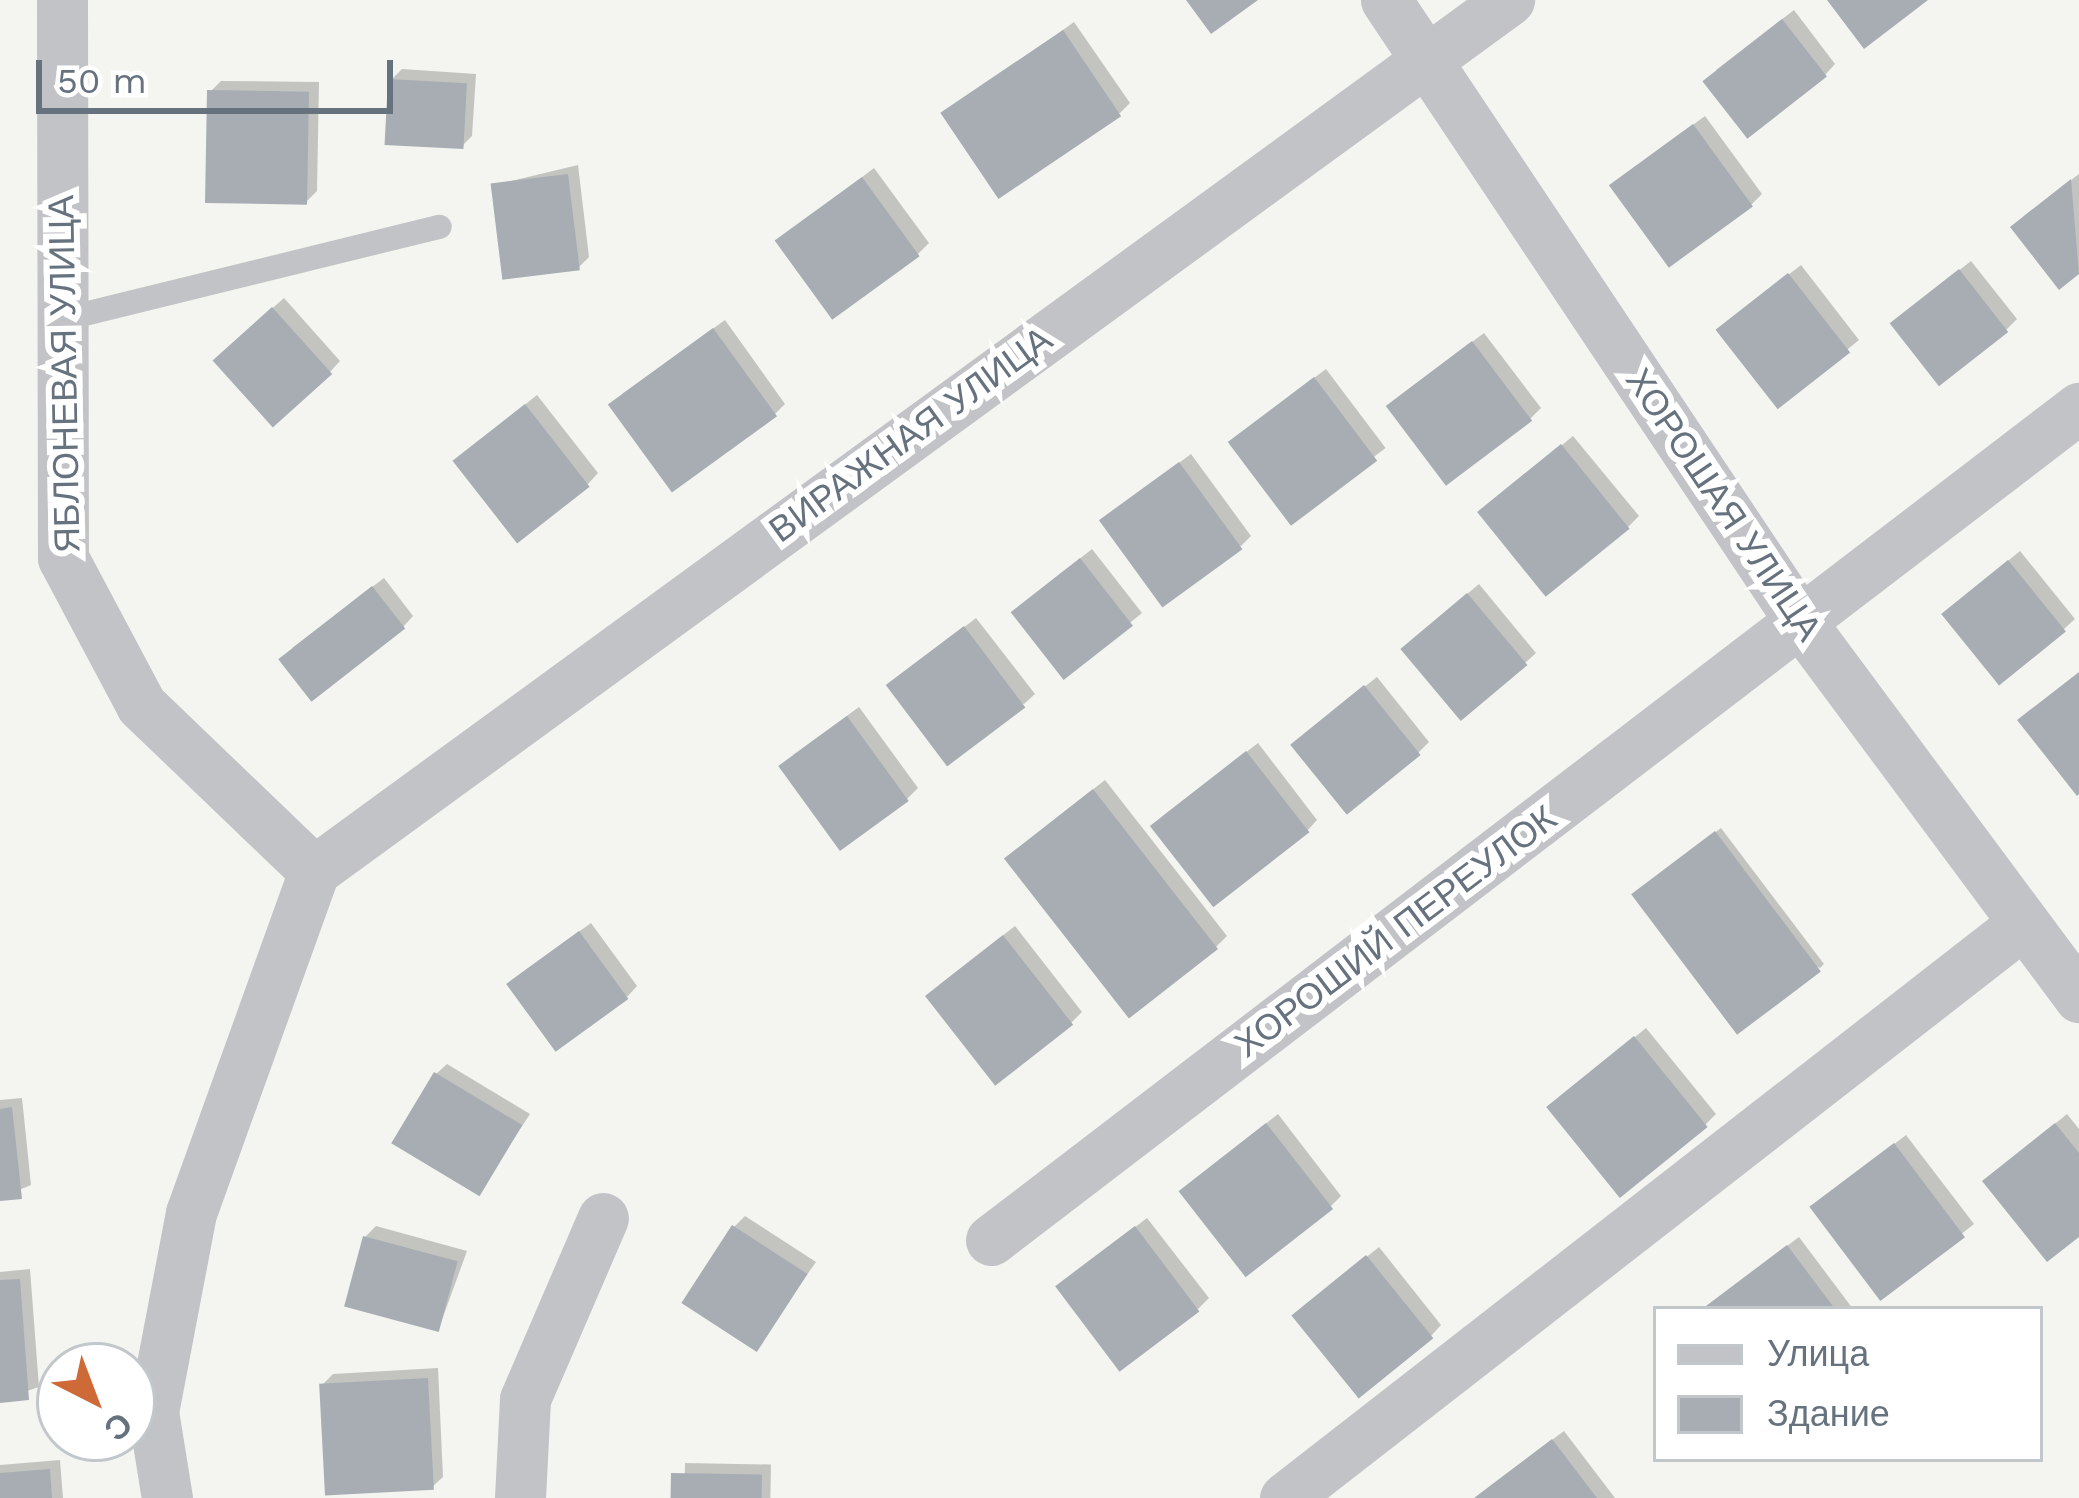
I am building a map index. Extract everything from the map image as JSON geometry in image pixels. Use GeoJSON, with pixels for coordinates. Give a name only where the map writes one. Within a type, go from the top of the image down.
{"type":"FeatureCollection","features":[{"type":"Feature","properties":{"kind":"street","name":"ЯБЛОНЕВАЯ УЛИЦА"},"geometry":{"type":"LineString","coordinates":[[62,0],[63,558],[141,705],[314,871]]}},
{"type":"Feature","properties":{"kind":"street","name":"ХОРОШАЯ УЛИЦА"},"geometry":{"type":"LineString","coordinates":[[1385,0],[1802,624],[2079,998]]}},
{"type":"Feature","properties":{"kind":"street","name":"ВИРАЖНАЯ УЛИЦА"},"geometry":{"type":"LineString","coordinates":[[314,871],[1509,0]]}},
{"type":"Feature","properties":{"kind":"street","name":"ХОРОШИЙ ПЕРЕУЛОК"},"geometry":{"type":"LineString","coordinates":[[991,1240],[2079,408]]}},
{"type":"Feature","properties":{"kind":"street"},"geometry":{"type":"LineString","coordinates":[[167,1498],[153,1412],[191,1213],[314,871]]}},
{"type":"Feature","properties":{"kind":"street"},"geometry":{"type":"LineString","coordinates":[[1285,1498],[2024,923]]}},
{"type":"Feature","properties":{"kind":"street"},"geometry":{"type":"LineString","coordinates":[[520,1498],[526,1399],[603,1218]]}},
{"type":"Feature","properties":{"kind":"lane"},"geometry":{"type":"LineString","coordinates":[[60,320],[440,227]]}},
{"type":"Feature","properties":{"kind":"building"},"geometry":{"type":"Polygon","coordinates":[[[1186,0],[1258,0],[1211,34],[1186,0]]]}},
{"type":"Feature","properties":{"kind":"building"},"geometry":{"type":"Polygon","coordinates":[[[1827,0],[1928,0],[1864,49],[1827,0]]]}},
{"type":"Feature","properties":{"kind":"building"},"geometry":{"type":"Polygon","coordinates":[[[1782,19],[1827,77],[1747,139],[1702,81],[1782,19]]]}},
{"type":"Feature","properties":{"kind":"building"},"geometry":{"type":"Polygon","coordinates":[[[1063,30],[1121,116],[998,199],[940,113],[1063,30]]]}},
{"type":"Feature","properties":{"kind":"building"},"geometry":{"type":"Polygon","coordinates":[[[388,79],[467,83],[463,149],[385,145],[388,79]]]}},
{"type":"Feature","properties":{"kind":"building"},"geometry":{"type":"Polygon","coordinates":[[[207,90],[309,92],[307,205],[205,203],[207,90]]]}},
{"type":"Feature","properties":{"kind":"building"},"geometry":{"type":"Polygon","coordinates":[[[1693,124],[1753,207],[1669,268],[1609,185],[1693,124]]]}},
{"type":"Feature","properties":{"kind":"building"},"geometry":{"type":"Polygon","coordinates":[[[568,174],[580,270],[502,280],[491,184],[568,174]]]}},
{"type":"Feature","properties":{"kind":"building"},"geometry":{"type":"Polygon","coordinates":[[[862,177],[920,256],[832,320],[775,240],[862,177]]]}},
{"type":"Feature","properties":{"kind":"building"},"geometry":{"type":"Polygon","coordinates":[[[2071,179],[2079,274],[2059,290],[2010,227],[2071,179]]]}},
{"type":"Feature","properties":{"kind":"building"},"geometry":{"type":"Polygon","coordinates":[[[1959,269],[2008,332],[1939,386],[1890,323],[1959,269]]]}},
{"type":"Feature","properties":{"kind":"building"},"geometry":{"type":"Polygon","coordinates":[[[1788,273],[1850,353],[1778,409],[1716,330],[1788,273]]]}},
{"type":"Feature","properties":{"kind":"building"},"geometry":{"type":"Polygon","coordinates":[[[272,307],[332,374],[273,427],[213,361],[272,307]]]}},
{"type":"Feature","properties":{"kind":"building"},"geometry":{"type":"Polygon","coordinates":[[[713,328],[777,416],[672,493],[608,404],[713,328]]]}},
{"type":"Feature","properties":{"kind":"building"},"geometry":{"type":"Polygon","coordinates":[[[1472,341],[1532,421],[1446,486],[1386,406],[1472,341]]]}},
{"type":"Feature","properties":{"kind":"building"},"geometry":{"type":"Polygon","coordinates":[[[1314,377],[1377,461],[1291,526],[1228,442],[1314,377]]]}},
{"type":"Feature","properties":{"kind":"building"},"geometry":{"type":"Polygon","coordinates":[[[525,404],[590,487],[517,543],[453,461],[525,404]]]}},
{"type":"Feature","properties":{"kind":"building"},"geometry":{"type":"Polygon","coordinates":[[[1561,444],[1630,529],[1546,597],[1477,512],[1561,444]]]}},
{"type":"Feature","properties":{"kind":"building"},"geometry":{"type":"Polygon","coordinates":[[[1179,462],[1242,549],[1162,608],[1099,520],[1179,462]]]}},
{"type":"Feature","properties":{"kind":"building"},"geometry":{"type":"Polygon","coordinates":[[[1080,558],[1133,626],[1064,680],[1011,612],[1080,558]]]}},
{"type":"Feature","properties":{"kind":"building"},"geometry":{"type":"Polygon","coordinates":[[[2008,560],[2066,631],[1999,686],[1941,614],[2008,560]]]}},
{"type":"Feature","properties":{"kind":"building"},"geometry":{"type":"Polygon","coordinates":[[[372,586],[405,629],[311,702],[278,659],[372,586]]]}},
{"type":"Feature","properties":{"kind":"building"},"geometry":{"type":"Polygon","coordinates":[[[1467,593],[1527,665],[1461,721],[1400,649],[1467,593]]]}},
{"type":"Feature","properties":{"kind":"building"},"geometry":{"type":"Polygon","coordinates":[[[964,626],[1025,707],[947,766],[886,685],[964,626]]]}},
{"type":"Feature","properties":{"kind":"building"},"geometry":{"type":"Polygon","coordinates":[[[2079,672],[2079,794],[2077,796],[2017,720],[2079,672]]]}},
{"type":"Feature","properties":{"kind":"building"},"geometry":{"type":"Polygon","coordinates":[[[1364,685],[1421,755],[1347,815],[1290,745],[1364,685]]]}},
{"type":"Feature","properties":{"kind":"building"},"geometry":{"type":"Polygon","coordinates":[[[847,716],[909,801],[840,851],[778,766],[847,716]]]}},
{"type":"Feature","properties":{"kind":"building"},"geometry":{"type":"Polygon","coordinates":[[[1246,751],[1309,832],[1213,907],[1150,826],[1246,751]]]}},
{"type":"Feature","properties":{"kind":"building"},"geometry":{"type":"Polygon","coordinates":[[[1093,789],[1218,949],[1129,1019],[1004,859],[1093,789]]]}},
{"type":"Feature","properties":{"kind":"building"},"geometry":{"type":"Polygon","coordinates":[[[1715,831],[1821,972],[1737,1035],[1631,894],[1715,831]]]}},
{"type":"Feature","properties":{"kind":"building"},"geometry":{"type":"Polygon","coordinates":[[[579,931],[628,999],[556,1052],[506,984],[579,931]]]}},
{"type":"Feature","properties":{"kind":"building"},"geometry":{"type":"Polygon","coordinates":[[[1003,935],[1073,1025],[995,1086],[925,996],[1003,935]]]}},
{"type":"Feature","properties":{"kind":"building"},"geometry":{"type":"Polygon","coordinates":[[[1634,1036],[1708,1127],[1620,1198],[1546,1107],[1634,1036]]]}},
{"type":"Feature","properties":{"kind":"building"},"geometry":{"type":"Polygon","coordinates":[[[434,1072],[522,1125],[480,1196],[391,1143],[434,1072]]]}},
{"type":"Feature","properties":{"kind":"building"},"geometry":{"type":"Polygon","coordinates":[[[12,1107],[22,1199],[0,1201],[0,1109],[12,1107]]]}},
{"type":"Feature","properties":{"kind":"building"},"geometry":{"type":"Polygon","coordinates":[[[1266,1123],[1333,1209],[1246,1277],[1179,1191],[1266,1123]]]}},
{"type":"Feature","properties":{"kind":"building"},"geometry":{"type":"Polygon","coordinates":[[[2055,1123],[2079,1153],[2079,1237],[2047,1262],[1982,1181],[2055,1123]]]}},
{"type":"Feature","properties":{"kind":"building"},"geometry":{"type":"Polygon","coordinates":[[[1894,1143],[1965,1237],[1880,1301],[1809,1207],[1894,1143]]]}},
{"type":"Feature","properties":{"kind":"building"},"geometry":{"type":"Polygon","coordinates":[[[732,1225],[807,1274],[757,1352],[681,1303],[732,1225]]]}},
{"type":"Feature","properties":{"kind":"building"},"geometry":{"type":"Polygon","coordinates":[[[1135,1226],[1199,1311],[1120,1372],[1055,1286],[1135,1226]]]}},
{"type":"Feature","properties":{"kind":"building"},"geometry":{"type":"Polygon","coordinates":[[[363,1236],[458,1261],[439,1332],[344,1307],[363,1236]]]}},
{"type":"Feature","properties":{"kind":"building"},"geometry":{"type":"Polygon","coordinates":[[[1787,1245],[1833,1306],[1706,1306],[1787,1245]]]}},
{"type":"Feature","properties":{"kind":"building"},"geometry":{"type":"Polygon","coordinates":[[[1366,1255],[1433,1338],[1359,1399],[1291,1315],[1366,1255]]]}},
{"type":"Feature","properties":{"kind":"building"},"geometry":{"type":"Polygon","coordinates":[[[20,1279],[29,1400],[0,1403],[0,1280],[20,1279]]]}},
{"type":"Feature","properties":{"kind":"building"},"geometry":{"type":"Polygon","coordinates":[[[428,1378],[434,1490],[325,1496],[319,1384],[428,1378]]]}},
{"type":"Feature","properties":{"kind":"building"},"geometry":{"type":"Polygon","coordinates":[[[1552,1439],[1597,1498],[1474,1498],[1552,1439]]]}},
{"type":"Feature","properties":{"kind":"building"},"geometry":{"type":"Polygon","coordinates":[[[50,1469],[52,1498],[0,1498],[0,1473],[50,1469]]]}},
{"type":"Feature","properties":{"kind":"building"},"geometry":{"type":"Polygon","coordinates":[[[671,1473],[762,1475],[762,1498],[671,1498],[671,1473]]]}}]}
